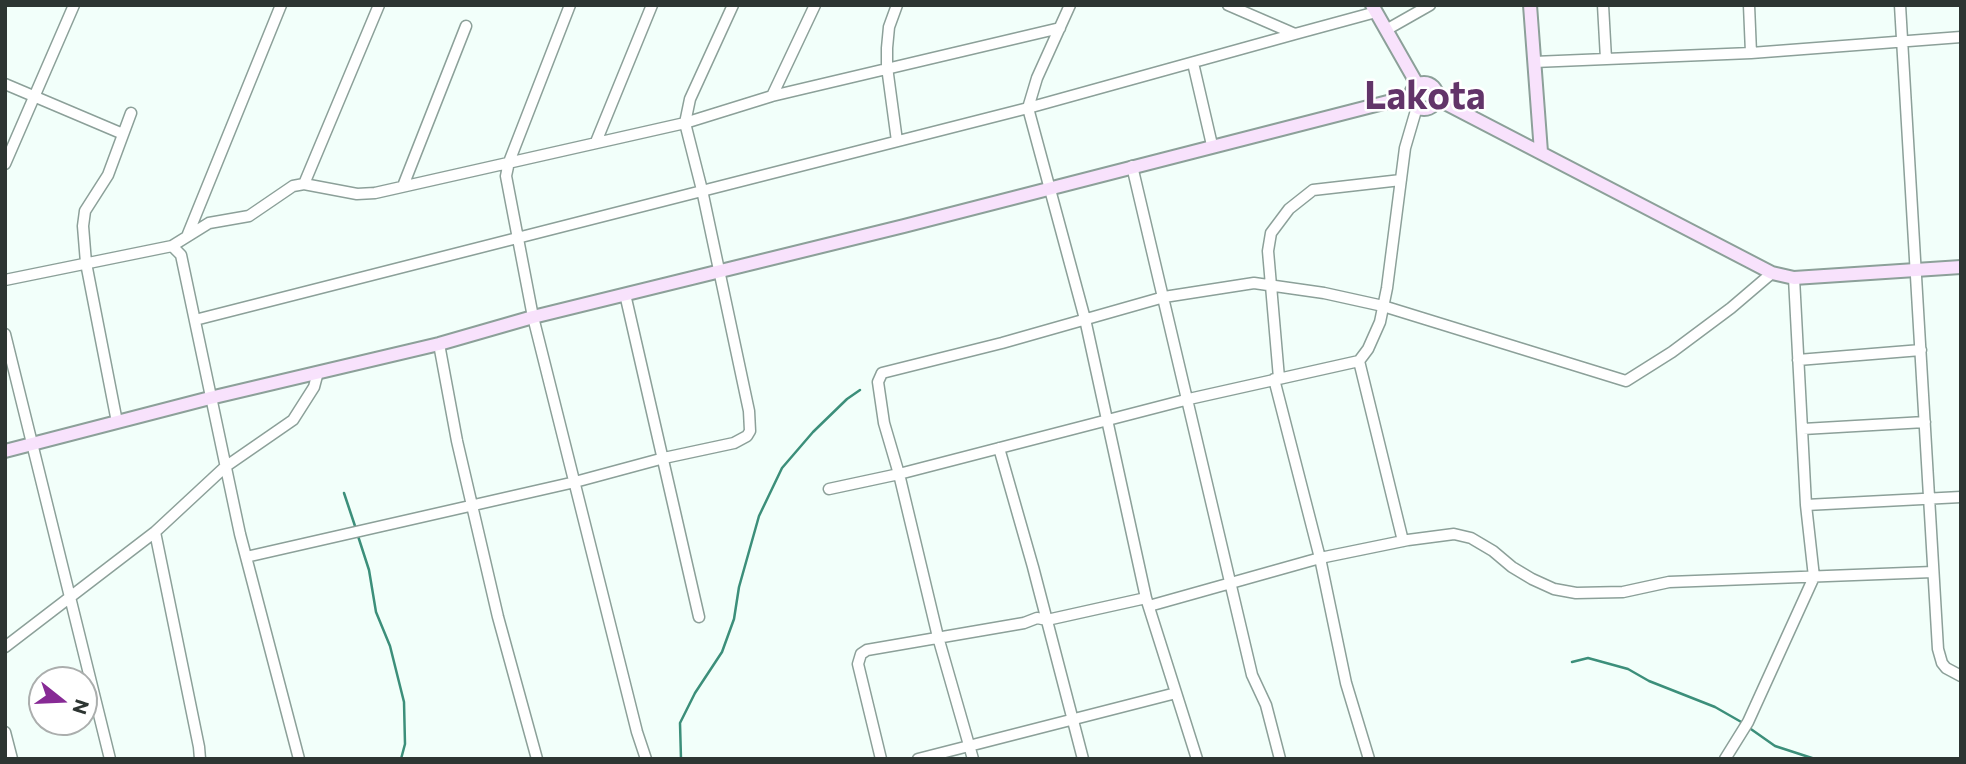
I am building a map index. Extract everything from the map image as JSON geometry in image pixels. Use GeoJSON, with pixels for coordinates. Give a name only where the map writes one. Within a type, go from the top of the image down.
{"type":"FeatureCollection","features":[{"type":"Feature","properties":{"kind":"main road"},"geometry":{"type":"LineString","coordinates":[[1530,5],[1541,152]]}},
{"type":"Feature","properties":{"kind":"main road"},"geometry":{"type":"LineString","coordinates":[[5,451],[210,398],[439,344],[533,317],[1415,96],[1425,82],[1437,91],[1433,106],[1427,109],[1415,96],[1374,9]]}},
{"type":"Feature","properties":{"kind":"main road"},"geometry":{"type":"LineString","coordinates":[[1437,99],[1772,273],[1794,278],[1961,267]]}},
{"type":"Feature","properties":{"kind":"street"},"geometry":{"type":"LineString","coordinates":[[5,164],[74,5]]}},
{"type":"Feature","properties":{"kind":"street"},"geometry":{"type":"LineString","coordinates":[[188,235],[281,5]]}},
{"type":"Feature","properties":{"kind":"street"},"geometry":{"type":"LineString","coordinates":[[304,184],[379,5]]}},
{"type":"Feature","properties":{"kind":"street"},"geometry":{"type":"LineString","coordinates":[[570,5],[506,176],[533,317],[646,759]]}},
{"type":"Feature","properties":{"kind":"street"},"geometry":{"type":"LineString","coordinates":[[596,142],[652,5]]}},
{"type":"Feature","properties":{"kind":"street"},"geometry":{"type":"LineString","coordinates":[[246,557],[575,482],[664,457],[744,440],[750,430],[748,411],[720,272],[685,123],[690,99],[733,5]]}},
{"type":"Feature","properties":{"kind":"street"},"geometry":{"type":"LineString","coordinates":[[772,96],[815,5]]}},
{"type":"Feature","properties":{"kind":"street"},"geometry":{"type":"LineString","coordinates":[[897,5],[889,27],[887,67],[897,141]]}},
{"type":"Feature","properties":{"kind":"street"},"geometry":{"type":"LineString","coordinates":[[1070,5],[1037,78],[1028,108],[1085,319],[1148,602],[1197,759]]}},
{"type":"Feature","properties":{"kind":"street"},"geometry":{"type":"LineString","coordinates":[[1228,5],[1294,34]]}},
{"type":"Feature","properties":{"kind":"street"},"geometry":{"type":"LineString","coordinates":[[1603,5],[1606,59]]}},
{"type":"Feature","properties":{"kind":"street"},"geometry":{"type":"LineString","coordinates":[[1749,5],[1751,53]]}},
{"type":"Feature","properties":{"kind":"street"},"geometry":{"type":"LineString","coordinates":[[1900,5],[1940,657],[1945,668],[1961,676]]}},
{"type":"Feature","properties":{"kind":"street"},"geometry":{"type":"LineString","coordinates":[[1386,30],[1423,7]]}},
{"type":"Feature","properties":{"kind":"street"},"geometry":{"type":"LineString","coordinates":[[195,320],[1028,108],[1193,63],[1374,9]]}},
{"type":"Feature","properties":{"kind":"street"},"geometry":{"type":"LineString","coordinates":[[402,186],[466,26]]}},
{"type":"Feature","properties":{"kind":"street"},"geometry":{"type":"LineString","coordinates":[[5,280],[173,246],[209,223],[250,216],[293,186],[304,184],[357,194],[375,193],[685,123],[772,96],[1060,28]]}},
{"type":"Feature","properties":{"kind":"street"},"geometry":{"type":"LineString","coordinates":[[1534,62],[1751,53],[1961,37]]}},
{"type":"Feature","properties":{"kind":"street"},"geometry":{"type":"LineString","coordinates":[[1193,63],[1212,145]]}},
{"type":"Feature","properties":{"kind":"street"},"geometry":{"type":"LineString","coordinates":[[5,84],[123,134]]}},
{"type":"Feature","properties":{"kind":"street"},"geometry":{"type":"LineString","coordinates":[[829,489],[899,474],[1189,399],[1359,361],[1373,338],[1383,306],[1415,96]]}},
{"type":"Feature","properties":{"kind":"street"},"geometry":{"type":"LineString","coordinates":[[117,422],[86,263],[83,226],[85,211],[108,175],[131,113]]}},
{"type":"Feature","properties":{"kind":"street"},"geometry":{"type":"LineString","coordinates":[[1132,166],[1252,675],[1266,705],[1280,759]]}},
{"type":"Feature","properties":{"kind":"street"},"geometry":{"type":"LineString","coordinates":[[1369,759],[1362,728],[1346,683],[1320,558],[1277,379],[1268,251],[1271,233],[1301,198],[1313,190],[1401,180]]}},
{"type":"Feature","properties":{"kind":"street"},"geometry":{"type":"LineString","coordinates":[[173,246],[181,255],[246,557],[299,759]]}},
{"type":"Feature","properties":{"kind":"street"},"geometry":{"type":"LineString","coordinates":[[973,759],[938,637],[879,398],[878,382],[881,373],[1164,298],[1254,283],[1324,293],[1383,306],[1626,381],[1682,345],[1772,273]]}},
{"type":"Feature","properties":{"kind":"street"},"geometry":{"type":"LineString","coordinates":[[1726,759],[1748,722],[1814,577],[1805,505],[1794,278]]}},
{"type":"Feature","properties":{"kind":"street"},"geometry":{"type":"LineString","coordinates":[[625,294],[699,617]]}},
{"type":"Feature","properties":{"kind":"street"},"geometry":{"type":"LineString","coordinates":[[5,334],[110,759]]}},
{"type":"Feature","properties":{"kind":"street"},"geometry":{"type":"LineString","coordinates":[[439,344],[457,441],[498,617],[537,759]]}},
{"type":"Feature","properties":{"kind":"street"},"geometry":{"type":"LineString","coordinates":[[1798,360],[1921,350]]}},
{"type":"Feature","properties":{"kind":"street"},"geometry":{"type":"LineString","coordinates":[[1359,361],[1404,541]]}},
{"type":"Feature","properties":{"kind":"street"},"geometry":{"type":"LineString","coordinates":[[5,647],[155,532],[225,467],[293,420],[314,387],[318,372]]}},
{"type":"Feature","properties":{"kind":"street"},"geometry":{"type":"LineString","coordinates":[[1802,429],[1924,422]]}},
{"type":"Feature","properties":{"kind":"street"},"geometry":{"type":"LineString","coordinates":[[999,448],[1083,759]]}},
{"type":"Feature","properties":{"kind":"street"},"geometry":{"type":"LineString","coordinates":[[1805,505],[1961,497]]}},
{"type":"Feature","properties":{"kind":"street"},"geometry":{"type":"LineString","coordinates":[[155,532],[200,759]]}},
{"type":"Feature","properties":{"kind":"street"},"geometry":{"type":"LineString","coordinates":[[881,759],[858,664],[859,657],[867,650],[1012,625],[1037,618],[1047,620],[1148,602],[1320,558],[1404,541],[1454,534],[1471,538],[1532,579],[1554,589],[1577,593],[1623,592],[1669,582],[1933,572]]}},
{"type":"Feature","properties":{"kind":"street"},"geometry":{"type":"LineString","coordinates":[[918,759],[1176,693]]}},
{"type":"Feature","properties":{"kind":"street"},"geometry":{"type":"LineString","coordinates":[[5,732],[12,759]]}},
{"type":"Feature","properties":{"kind":"waterway"},"geometry":{"type":"LineString","coordinates":[[681,759],[680,723],[695,693],[722,652],[734,619],[739,587],[759,516],[782,468],[813,432],[860,390]]}},
{"type":"Feature","properties":{"kind":"waterway"},"geometry":{"type":"LineString","coordinates":[[344,493],[356,529]]}},
{"type":"Feature","properties":{"kind":"waterway"},"geometry":{"type":"LineString","coordinates":[[358,536],[369,570],[376,612],[390,646],[404,702],[405,744],[401,759]]}},
{"type":"Feature","properties":{"kind":"waterway"},"geometry":{"type":"LineString","coordinates":[[1572,662],[1588,658],[1628,669],[1649,681],[1715,707],[1743,723]]}},
{"type":"Feature","properties":{"kind":"waterway"},"geometry":{"type":"LineString","coordinates":[[1748,727],[1775,746],[1815,759]]}},
{"type":"Feature","properties":{"kind":"district","name":"Lakota"},"geometry":{"type":"Point","coordinates":[1425,96]}}]}
